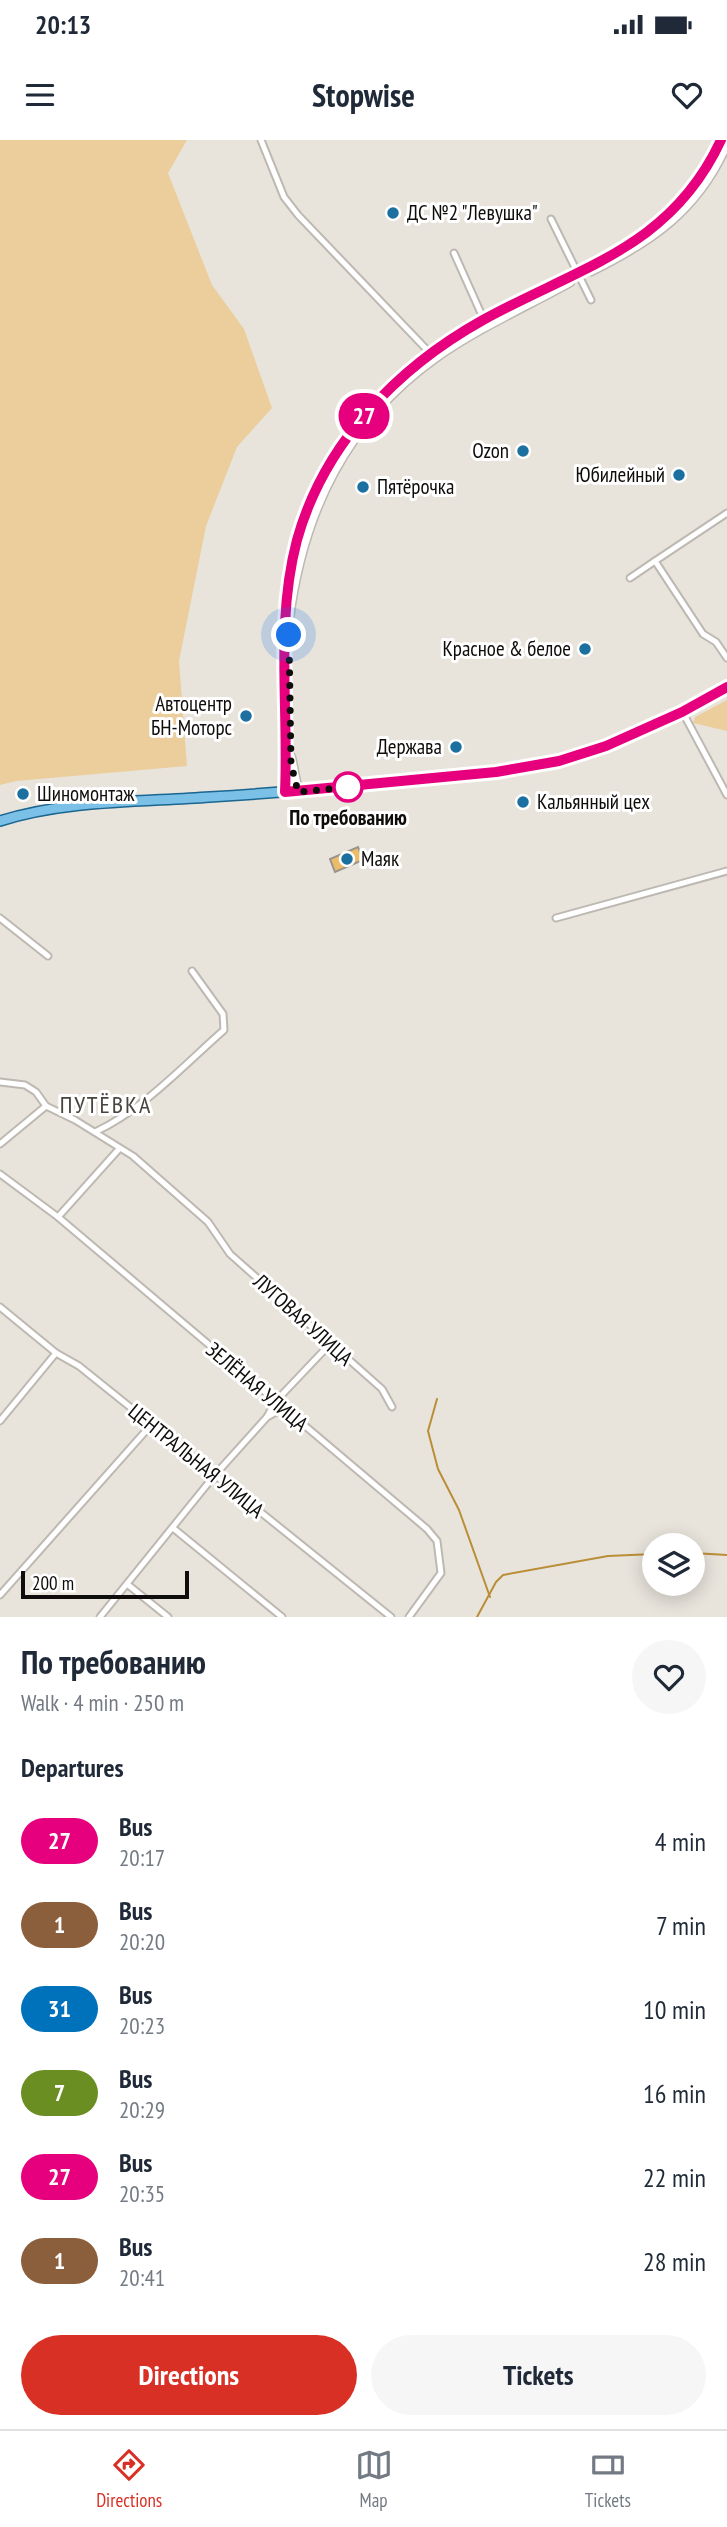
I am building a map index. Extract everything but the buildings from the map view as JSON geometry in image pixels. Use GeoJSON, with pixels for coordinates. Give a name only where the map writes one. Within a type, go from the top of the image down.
{"type":"FeatureCollection","features":[{"type":"Feature","properties":{"kind":"main road"},"geometry":{"type":"LineString","coordinates":[[298,792],[291,764],[289,620],[304,544],[322,492],[336,464],[396,390],[436,357],[634,242],[679,206],[711,161],[721,140]]}},
{"type":"Feature","properties":{"kind":"main road"},"geometry":{"type":"LineString","coordinates":[[285,792],[284,622],[289,582],[302,524],[320,480],[347,438],[391,387],[430,353],[484,320],[634,250],[663,229],[684,210],[708,180],[727,144]]}},
{"type":"Feature","properties":{"kind":"main road"},"geometry":{"type":"LineString","coordinates":[[0,821],[102,805],[298,792],[496,772],[550,763],[606,746],[682,712],[727,687]]}},
{"type":"Feature","properties":{"kind":"street"},"geometry":{"type":"LineString","coordinates":[[261,140],[284,197],[298,215],[430,353]]}},
{"type":"Feature","properties":{"kind":"street"},"geometry":{"type":"LineString","coordinates":[[551,219],[591,300]]}},
{"type":"Feature","properties":{"kind":"street"},"geometry":{"type":"LineString","coordinates":[[454,253],[484,320]]}},
{"type":"Feature","properties":{"kind":"street"},"geometry":{"type":"LineString","coordinates":[[630,578],[727,513]]}},
{"type":"Feature","properties":{"kind":"street"},"geometry":{"type":"LineString","coordinates":[[655,561],[703,634],[716,642],[727,658]]}},
{"type":"Feature","properties":{"kind":"street"},"geometry":{"type":"LineString","coordinates":[[682,712],[727,795]]}},
{"type":"Feature","properties":{"kind":"street"},"geometry":{"type":"LineString","coordinates":[[556,918],[727,872]]}},
{"type":"Feature","properties":{"kind":"street"},"geometry":{"type":"LineString","coordinates":[[0,918],[48,956]]}},
{"type":"Feature","properties":{"kind":"street"},"geometry":{"type":"LineString","coordinates":[[94,1132],[112,1124],[224,1030],[223,1014],[192,971]]}},
{"type":"Feature","properties":{"kind":"street","name":"ЛУГОВАЯ УЛИЦА"},"geometry":{"type":"LineString","coordinates":[[0,1082],[25,1086],[40,1097],[46,1106],[133,1156],[216,1231],[230,1254],[382,1389],[392,1407]]}},
{"type":"Feature","properties":{"kind":"street"},"geometry":{"type":"LineString","coordinates":[[0,1144],[46,1106]]}},
{"type":"Feature","properties":{"kind":"street"},"geometry":{"type":"LineString","coordinates":[[110,1143],[108,1137],[112,1124]]}},
{"type":"Feature","properties":{"kind":"street"},"geometry":{"type":"LineString","coordinates":[[58,1217],[119,1149]]}},
{"type":"Feature","properties":{"kind":"street","name":"ЗЕЛЁНАЯ УЛИЦА"},"geometry":{"type":"LineString","coordinates":[[0,1174],[58,1217],[427,1529],[437,1541],[441,1573],[410,1617]]}},
{"type":"Feature","properties":{"kind":"street","name":"ЦЕНТРАЛЬНАЯ УЛИЦА"},"geometry":{"type":"LineString","coordinates":[[0,1307],[56,1353],[79,1366],[391,1617]]}},
{"type":"Feature","properties":{"kind":"street"},"geometry":{"type":"LineString","coordinates":[[100,1617],[214,1476],[268,1417],[275,1402],[330,1344]]}},
{"type":"Feature","properties":{"kind":"street"},"geometry":{"type":"LineString","coordinates":[[0,1422],[56,1353]]}},
{"type":"Feature","properties":{"kind":"street"},"geometry":{"type":"LineString","coordinates":[[268,1417],[283,1409]]}},
{"type":"Feature","properties":{"kind":"street"},"geometry":{"type":"LineString","coordinates":[[0,1595],[151,1425]]}},
{"type":"Feature","properties":{"kind":"street"},"geometry":{"type":"LineString","coordinates":[[173,1528],[282,1617]]}},
{"type":"Feature","properties":{"kind":"street"},"geometry":{"type":"LineString","coordinates":[[127,1584],[168,1617]]}},
{"type":"Feature","properties":{"kind":"shaded area"},"geometry":{"type":"Polygon","coordinates":[[[0,140],[187,140],[168,173],[212,285],[244,329],[272,408],[237,447],[206,526],[179,661],[187,766],[16,781],[0,785],[0,140]]]}},
{"type":"Feature","properties":{"kind":"shaded area"},"geometry":{"type":"Polygon","coordinates":[[[727,700],[727,731],[693,723],[695,717],[727,700]]]}},
{"type":"Feature","properties":{"kind":"waterway"},"geometry":{"type":"LineString","coordinates":[[437,1399],[428,1431],[438,1469],[459,1510],[490,1597]]}},
{"type":"Feature","properties":{"kind":"waterway"},"geometry":{"type":"LineString","coordinates":[[705,1554],[727,1555]]}},
{"type":"Feature","properties":{"kind":"waterway"},"geometry":{"type":"LineString","coordinates":[[477,1617],[496,1582],[503,1575],[608,1556],[642,1555]]}},
{"type":"Feature","properties":{"kind":"bus line","name":"27"},"geometry":{"type":"LineString","coordinates":[[721,140],[711,161],[679,206],[659,224],[626,247],[484,320],[430,353],[391,387],[366,414],[331,461],[302,524],[286,600],[285,792],[496,772],[559,761],[606,746],[643,730],[727,687]]}},
{"type":"Feature","properties":{"kind":"place","name":"ДС №2 \"Левушка\""},"geometry":{"type":"Point","coordinates":[393,213]}},
{"type":"Feature","properties":{"kind":"place","name":"Ozon"},"geometry":{"type":"Point","coordinates":[523,451]}},
{"type":"Feature","properties":{"kind":"place","name":"Юбилейный"},"geometry":{"type":"Point","coordinates":[679,475]}},
{"type":"Feature","properties":{"kind":"place","name":"Пятёрочка"},"geometry":{"type":"Point","coordinates":[363,487]}},
{"type":"Feature","properties":{"kind":"place","name":"Красное & белое"},"geometry":{"type":"Point","coordinates":[585,649]}},
{"type":"Feature","properties":{"kind":"place","name":"Автоцентр БН-Моторс"},"geometry":{"type":"Point","coordinates":[246,716]}},
{"type":"Feature","properties":{"kind":"place","name":"Держава"},"geometry":{"type":"Point","coordinates":[456,747]}},
{"type":"Feature","properties":{"kind":"place","name":"По требованию"},"geometry":{"type":"Point","coordinates":[348,787]}},
{"type":"Feature","properties":{"kind":"place","name":"Шиномонтаж"},"geometry":{"type":"Point","coordinates":[23,794]}},
{"type":"Feature","properties":{"kind":"place","name":"Кальянный цех"},"geometry":{"type":"Point","coordinates":[523,802]}},
{"type":"Feature","properties":{"kind":"place","name":"Маяк"},"geometry":{"type":"Point","coordinates":[347,859]}},
{"type":"Feature","properties":{"kind":"district","name":"ПУТЁВКА"},"geometry":{"type":"Point","coordinates":[106,1105]}},
{"type":"Feature","properties":{"kind":"route"},"geometry":{"type":"LineString","coordinates":[[289,635],[291,764],[298,792],[348,787]]}}]}
